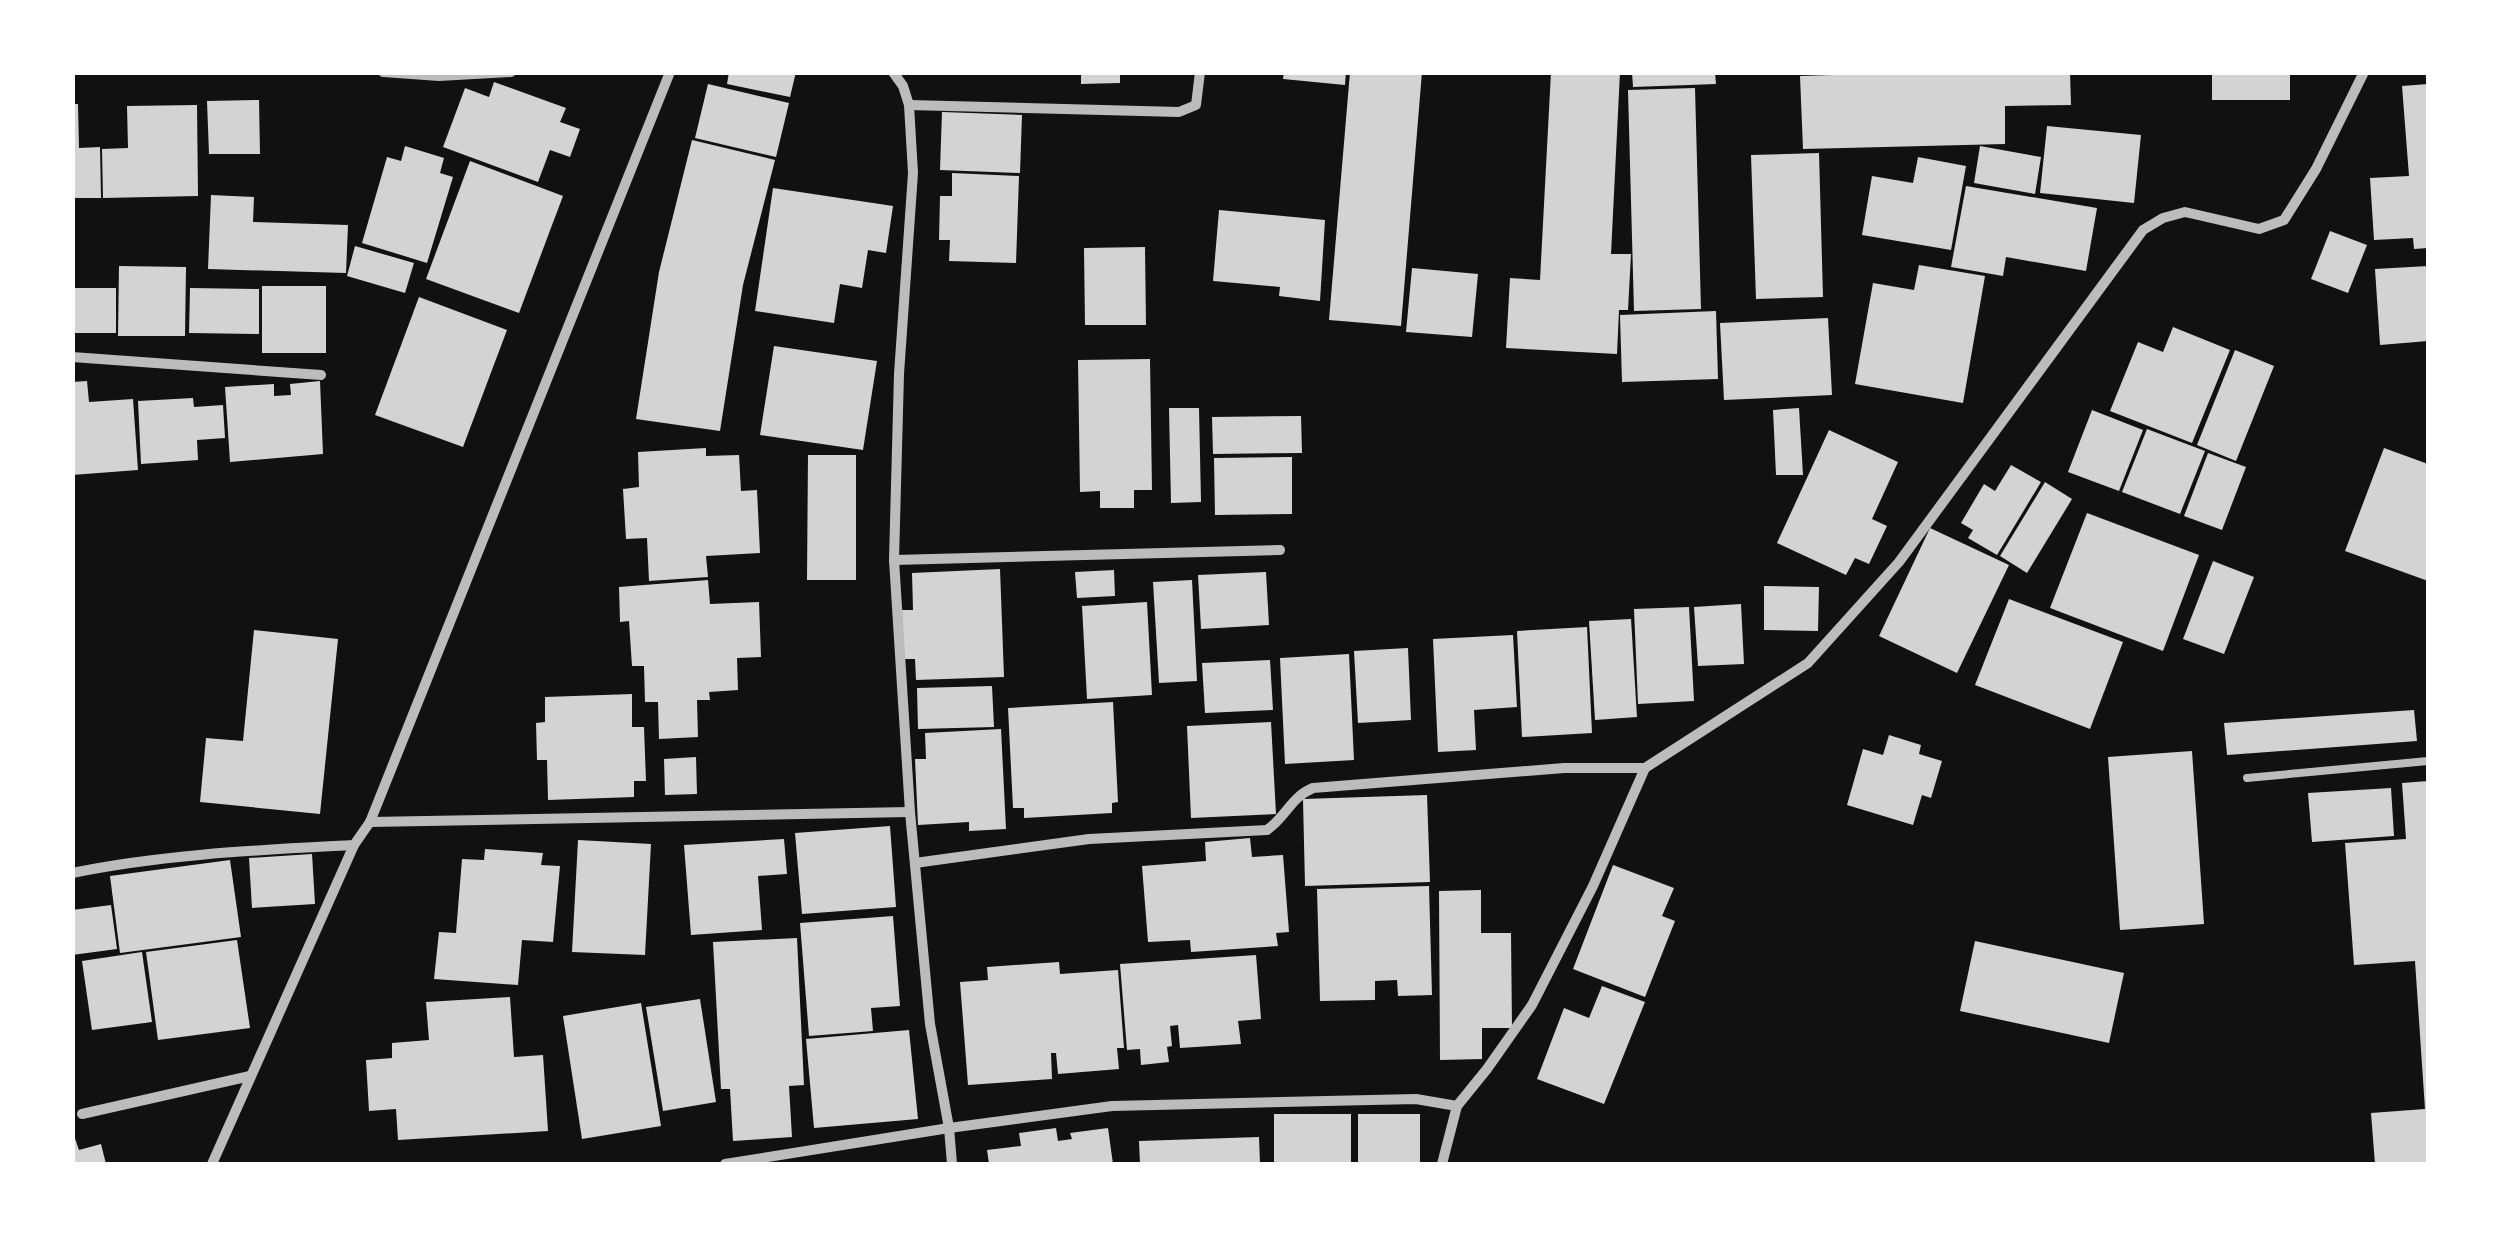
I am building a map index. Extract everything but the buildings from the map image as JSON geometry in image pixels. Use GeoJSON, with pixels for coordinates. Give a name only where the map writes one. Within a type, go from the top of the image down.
{"type":"FeatureCollection","features":[{"type":"Feature","properties":{"kind":"street"},"geometry":{"type":"LineString","coordinates":[[383,72],[439,76],[511,72]]}},
{"type":"Feature","properties":{"kind":"street"},"geometry":{"type":"LineString","coordinates":[[212,1164],[354,845],[370,822],[670,72]]}},
{"type":"Feature","properties":{"kind":"street"},"geometry":{"type":"LineString","coordinates":[[893,72],[909,104],[912,174],[897,409],[894,560],[910,812],[930,1024],[952,1164]]}},
{"type":"Feature","properties":{"kind":"street"},"geometry":{"type":"LineString","coordinates":[[909,104],[1179,112],[1196,104],[1200,72]]}},
{"type":"Feature","properties":{"kind":"street"},"geometry":{"type":"LineString","coordinates":[[916,863],[1089,840],[1267,830],[1299,793],[1313,788],[1564,768],[1645,768],[1808,664],[1899,562],[2144,230],[2163,218],[2185,212],[2259,229],[2284,220],[2316,169],[2364,72]]}},
{"type":"Feature","properties":{"kind":"street"},"geometry":{"type":"LineString","coordinates":[[72,357],[320,375]]}},
{"type":"Feature","properties":{"kind":"street"},"geometry":{"type":"LineString","coordinates":[[894,560],[1280,550]]}},
{"type":"Feature","properties":{"kind":"street"},"geometry":{"type":"LineString","coordinates":[[1442,1164],[1457,1106],[1532,1005],[1593,886],[1645,768]]}},
{"type":"Feature","properties":{"kind":"street"},"geometry":{"type":"LineString","coordinates":[[370,822],[910,812]]}},
{"type":"Feature","properties":{"kind":"street"},"geometry":{"type":"LineString","coordinates":[[72,874],[201,856],[354,845]]}},
{"type":"Feature","properties":{"kind":"street"},"geometry":{"type":"LineString","coordinates":[[82,1114],[250,1076]]}},
{"type":"Feature","properties":{"kind":"street"},"geometry":{"type":"LineString","coordinates":[[725,1164],[1112,1106],[1416,1099],[1457,1106]]}},
{"type":"Feature","properties":{"kind":"lane"},"geometry":{"type":"LineString","coordinates":[[2246,778],[2428,760]]}}]}
